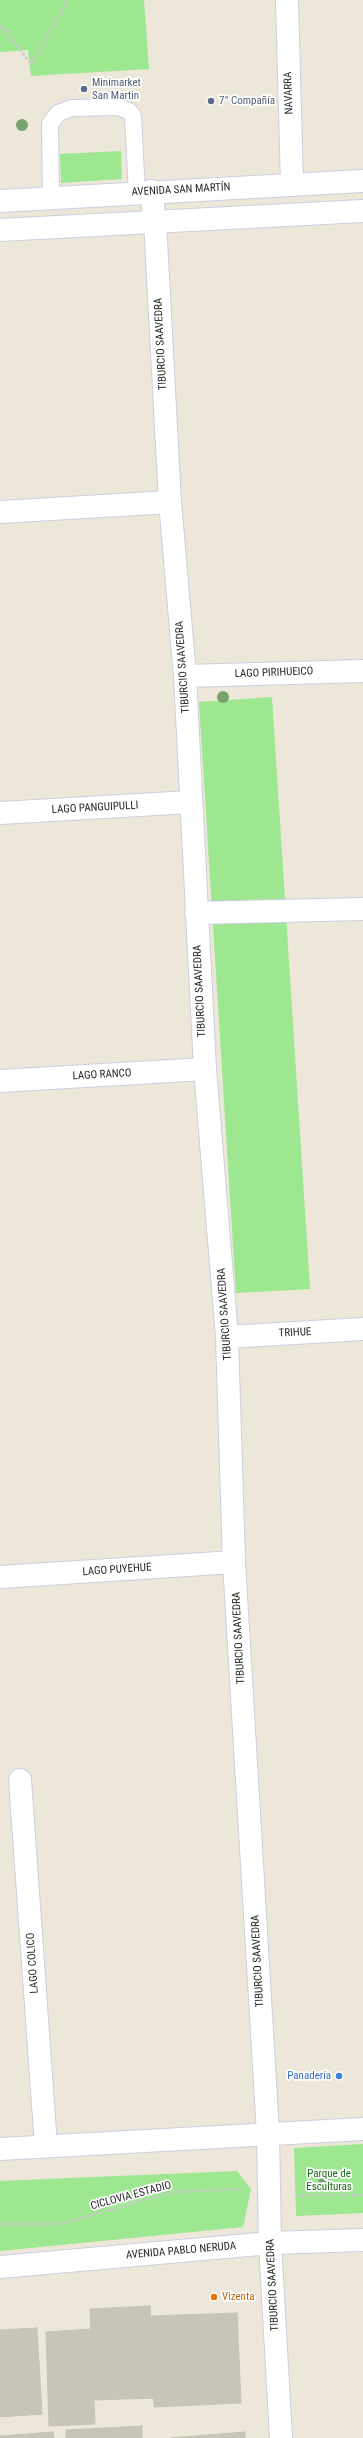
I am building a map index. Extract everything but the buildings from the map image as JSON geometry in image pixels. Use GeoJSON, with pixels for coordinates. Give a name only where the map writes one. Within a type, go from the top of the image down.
{"type":"FeatureCollection","features":[{"type":"Feature","properties":{"kind":"street","name":"NAVARRA"},"geometry":{"type":"LineString","coordinates":[[287,0],[292,185]]}},
{"type":"Feature","properties":{"kind":"street","name":"AVENIDA SAN MARTÍN"},"geometry":{"type":"LineString","coordinates":[[0,201],[363,180]]}},
{"type":"Feature","properties":{"kind":"street","name":"TIBURCIO SAAVEDRA"},"geometry":{"type":"LineString","coordinates":[[144,192],[155,221],[170,502],[185,676],[190,802],[205,1069],[227,1338],[234,1562],[268,2133],[270,2244],[281,2438]]}},
{"type":"Feature","properties":{"kind":"street"},"geometry":{"type":"LineString","coordinates":[[0,230],[363,211]]}},
{"type":"Feature","properties":{"kind":"street"},"geometry":{"type":"LineString","coordinates":[[0,512],[170,502]]}},
{"type":"Feature","properties":{"kind":"street","name":"LAGO PIRIHUEICO"},"geometry":{"type":"LineString","coordinates":[[185,676],[363,670]]}},
{"type":"Feature","properties":{"kind":"street","name":"LAGO PANGUIPULLI"},"geometry":{"type":"LineString","coordinates":[[0,813],[190,802]]}},
{"type":"Feature","properties":{"kind":"street"},"geometry":{"type":"LineString","coordinates":[[196,913],[363,909]]}},
{"type":"Feature","properties":{"kind":"street","name":"LAGO RANCO"},"geometry":{"type":"LineString","coordinates":[[0,1081],[205,1069]]}},
{"type":"Feature","properties":{"kind":"street","name":"TRIHUE"},"geometry":{"type":"LineString","coordinates":[[227,1338],[363,1329]]}},
{"type":"Feature","properties":{"kind":"street","name":"LAGO PUYEHUE"},"geometry":{"type":"LineString","coordinates":[[0,1577],[234,1562]]}},
{"type":"Feature","properties":{"kind":"street","name":"LAGO COLICO"},"geometry":{"type":"LineString","coordinates":[[20,1780],[46,2146]]}},
{"type":"Feature","properties":{"kind":"street"},"geometry":{"type":"LineString","coordinates":[[0,2149],[268,2133],[363,2129]]}},
{"type":"Feature","properties":{"kind":"street","name":"AVENIDA PABLO NERUDA"},"geometry":{"type":"LineString","coordinates":[[0,2267],[270,2244],[363,2240]]}},
{"type":"Feature","properties":{"kind":"lane"},"geometry":{"type":"LineString","coordinates":[[51,198],[50,124],[58,113],[72,108],[117,107],[129,111],[133,116],[144,192]]}},
{"type":"Feature","properties":{"kind":"path"},"geometry":{"type":"LineString","coordinates":[[0,27],[3,28],[31,64],[68,0]]}},
{"type":"Feature","properties":{"kind":"path","name":"CICLOVIA ESTADIO"},"geometry":{"type":"LineString","coordinates":[[0,2224],[60,2224],[173,2192],[251,2189],[269,2194],[363,2195]]}},
{"type":"Feature","properties":{"kind":"green space"},"geometry":{"type":"Polygon","coordinates":[[[0,0],[144,0],[149,69],[31,76],[28,50],[0,52],[0,0]]]}},
{"type":"Feature","properties":{"kind":"green space"},"geometry":{"type":"Polygon","coordinates":[[[121,151],[122,179],[61,183],[60,154],[121,151]]]}},
{"type":"Feature","properties":{"kind":"green space"},"geometry":{"type":"Polygon","coordinates":[[[272,697],[310,1289],[236,1293],[199,702],[272,697]]]}},
{"type":"Feature","properties":{"kind":"green space","name":"Parque de Esculturas"},"geometry":{"type":"Polygon","coordinates":[[[363,2144],[363,2213],[296,2216],[294,2148],[363,2144]]]}},
{"type":"Feature","properties":{"kind":"green space"},"geometry":{"type":"Polygon","coordinates":[[[237,2171],[251,2189],[243,2227],[0,2251],[0,2181],[237,2171]]]}},
{"type":"Feature","properties":{"kind":"place","name":"Minimarket San Martin"},"geometry":{"type":"Point","coordinates":[84,89]}},
{"type":"Feature","properties":{"kind":"place","name":"7° Compañía"},"geometry":{"type":"Point","coordinates":[211,101]}},
{"type":"Feature","properties":{"kind":"place","name":"Panadería"},"geometry":{"type":"Point","coordinates":[339,2076]}},
{"type":"Feature","properties":{"kind":"place","name":"Vizenta"},"geometry":{"type":"Point","coordinates":[214,2297]}}]}
